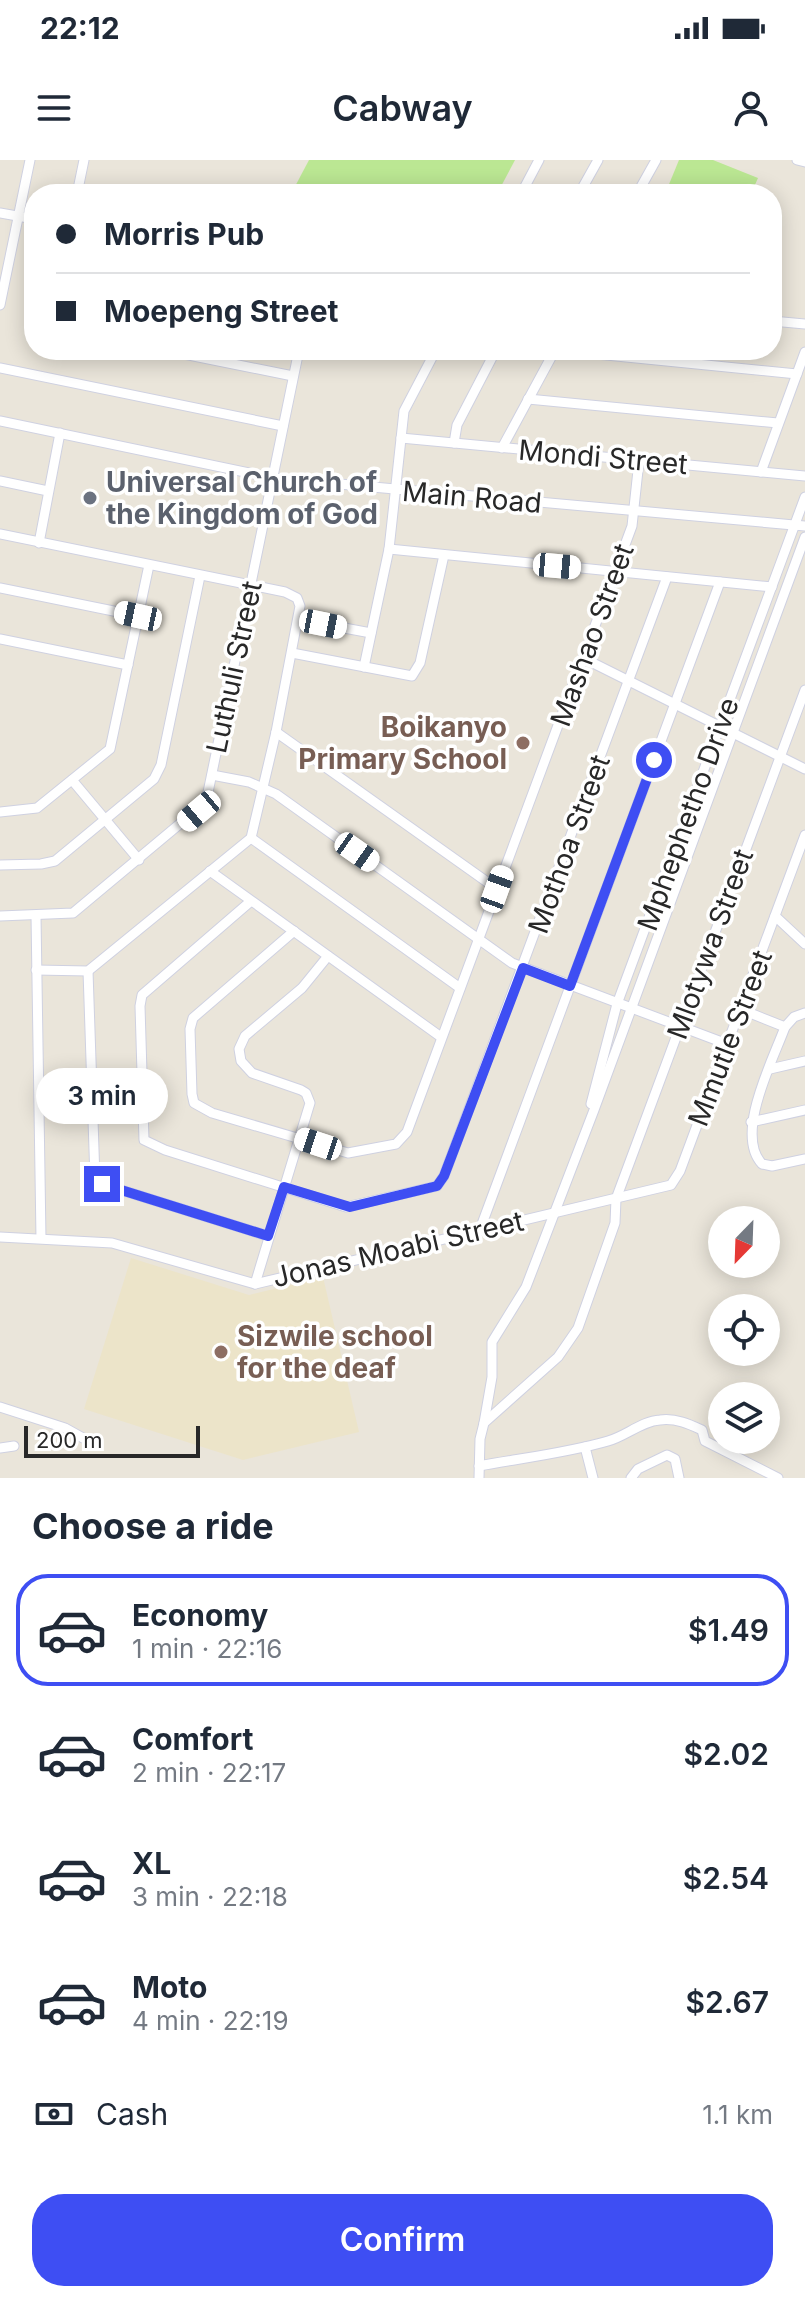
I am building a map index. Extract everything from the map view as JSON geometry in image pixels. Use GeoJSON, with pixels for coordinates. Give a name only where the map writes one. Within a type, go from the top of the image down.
{"type":"FeatureCollection","features":[{"type":"Feature","properties":{"kind":"street"},"geometry":{"type":"LineString","coordinates":[[25,184],[30,160]]}},
{"type":"Feature","properties":{"kind":"street"},"geometry":{"type":"LineString","coordinates":[[79,184],[84,160]]}},
{"type":"Feature","properties":{"kind":"street"},"geometry":{"type":"LineString","coordinates":[[526,184],[539,160]]}},
{"type":"Feature","properties":{"kind":"street"},"geometry":{"type":"LineString","coordinates":[[585,184],[598,160]]}},
{"type":"Feature","properties":{"kind":"street"},"geometry":{"type":"LineString","coordinates":[[643,184],[656,160]]}},
{"type":"Feature","properties":{"kind":"street"},"geometry":{"type":"LineString","coordinates":[[797,160],[805,162]]}},
{"type":"Feature","properties":{"kind":"street"},"geometry":{"type":"LineString","coordinates":[[0,305],[24,191]]}},
{"type":"Feature","properties":{"kind":"street"},"geometry":{"type":"LineString","coordinates":[[0,213],[24,218]]}},
{"type":"Feature","properties":{"kind":"street"},"geometry":{"type":"LineString","coordinates":[[782,322],[805,324]]}},
{"type":"Feature","properties":{"kind":"street"},"geometry":{"type":"LineString","coordinates":[[761,472],[805,352]]}},
{"type":"Feature","properties":{"kind":"street"},"geometry":{"type":"LineString","coordinates":[[214,360],[293,376]]}},
{"type":"Feature","properties":{"kind":"street","name":"Luthuli Street"},"geometry":{"type":"LineString","coordinates":[[0,916],[73,913],[203,807],[297,360]]}},
{"type":"Feature","properties":{"kind":"street"},"geometry":{"type":"LineString","coordinates":[[364,667],[389,549],[406,405],[431,360]]}},
{"type":"Feature","properties":{"kind":"street"},"geometry":{"type":"LineString","coordinates":[[454,443],[457,425],[491,360]]}},
{"type":"Feature","properties":{"kind":"street"},"geometry":{"type":"LineString","coordinates":[[502,448],[550,360]]}},
{"type":"Feature","properties":{"kind":"street"},"geometry":{"type":"LineString","coordinates":[[656,360],[797,374]]}},
{"type":"Feature","properties":{"kind":"street"},"geometry":{"type":"LineString","coordinates":[[0,368],[283,426]]}},
{"type":"Feature","properties":{"kind":"street"},"geometry":{"type":"LineString","coordinates":[[528,399],[778,423]]}},
{"type":"Feature","properties":{"kind":"street","name":"Main Road"},"geometry":{"type":"LineString","coordinates":[[0,421],[273,478],[800,526]]}},
{"type":"Feature","properties":{"kind":"street"},"geometry":{"type":"LineString","coordinates":[[39,543],[60,433]]}},
{"type":"Feature","properties":{"kind":"street","name":"Mondi Street"},"geometry":{"type":"LineString","coordinates":[[401,438],[805,476]]}},
{"type":"Feature","properties":{"kind":"street","name":"Mashao Street"},"geometry":{"type":"LineString","coordinates":[[299,1138],[352,1154],[400,1142],[407,1132],[632,526],[639,461]]}},
{"type":"Feature","properties":{"kind":"street"},"geometry":{"type":"LineString","coordinates":[[0,481],[48,491]]}},
{"type":"Feature","properties":{"kind":"street","name":"Mphephetho Drive"},"geometry":{"type":"LineString","coordinates":[[584,1134],[617,1004],[772,587],[800,526],[805,497]]}},
{"type":"Feature","properties":{"kind":"street"},"geometry":{"type":"LineString","coordinates":[[0,534],[294,595],[300,606],[276,732],[251,838],[88,971],[36,970]]}},
{"type":"Feature","properties":{"kind":"street","name":"Mphephetho Drive"},"geometry":{"type":"LineString","coordinates":[[479,1478],[480,1439],[492,1377],[494,1337],[519,1302],[555,1211],[805,537]]}},
{"type":"Feature","properties":{"kind":"street"},"geometry":{"type":"LineString","coordinates":[[389,549],[772,587]]}},
{"type":"Feature","properties":{"kind":"street"},"geometry":{"type":"LineString","coordinates":[[292,653],[409,676],[418,671],[444,555]]}},
{"type":"Feature","properties":{"kind":"street"},"geometry":{"type":"LineString","coordinates":[[0,812],[37,808],[110,749],[149,565]]}},
{"type":"Feature","properties":{"kind":"street"},"geometry":{"type":"LineString","coordinates":[[0,865],[55,861],[149,784],[158,772],[200,576]]}},
{"type":"Feature","properties":{"kind":"street","name":"Mothoa Street"},"geometry":{"type":"LineString","coordinates":[[284,1187],[350,1207],[429,1189],[440,1183],[667,577]]}},
{"type":"Feature","properties":{"kind":"street"},"geometry":{"type":"LineString","coordinates":[[479,1232],[720,582]]}},
{"type":"Feature","properties":{"kind":"street"},"geometry":{"type":"LineString","coordinates":[[0,588],[138,616]]}},
{"type":"Feature","properties":{"kind":"street"},"geometry":{"type":"LineString","coordinates":[[323,624],[371,633]]}},
{"type":"Feature","properties":{"kind":"street"},"geometry":{"type":"LineString","coordinates":[[0,639],[128,665]]}},
{"type":"Feature","properties":{"kind":"street"},"geometry":{"type":"LineString","coordinates":[[583,658],[805,769]]}},
{"type":"Feature","properties":{"kind":"street","name":"Mlotywa Street"},"geometry":{"type":"LineString","coordinates":[[484,1423],[558,1357],[585,1311],[615,1223],[616,1199],[805,690]]}},
{"type":"Feature","properties":{"kind":"street"},"geometry":{"type":"LineString","coordinates":[[276,732],[497,889]]}},
{"type":"Feature","properties":{"kind":"street"},"geometry":{"type":"LineString","coordinates":[[212,775],[264,787],[523,968],[727,1044]]}},
{"type":"Feature","properties":{"kind":"street"},"geometry":{"type":"LineString","coordinates":[[72,780],[139,860]]}},
{"type":"Feature","properties":{"kind":"street","name":"Mmutle Street"},"geometry":{"type":"LineString","coordinates":[[616,1199],[675,1182],[805,835]]}},
{"type":"Feature","properties":{"kind":"street"},"geometry":{"type":"LineString","coordinates":[[251,838],[460,988]]}},
{"type":"Feature","properties":{"kind":"street"},"geometry":{"type":"LineString","coordinates":[[210,871],[441,1037]]}},
{"type":"Feature","properties":{"kind":"street"},"geometry":{"type":"LineString","coordinates":[[251,901],[142,995],[142,1134],[144,1140],[153,1146],[284,1187]]}},
{"type":"Feature","properties":{"kind":"street"},"geometry":{"type":"LineString","coordinates":[[36,916],[41,1238]]}},
{"type":"Feature","properties":{"kind":"street"},"geometry":{"type":"LineString","coordinates":[[775,916],[805,944]]}},
{"type":"Feature","properties":{"kind":"street"},"geometry":{"type":"LineString","coordinates":[[294,931],[196,1014],[191,1023],[190,1042],[192,1094],[197,1106],[299,1138]]}},
{"type":"Feature","properties":{"kind":"street"},"geometry":{"type":"LineString","coordinates":[[255,1284],[310,1103],[306,1093],[252,1073],[241,1061],[239,1049],[245,1036],[302,988],[328,956]]}},
{"type":"Feature","properties":{"kind":"street"},"geometry":{"type":"LineString","coordinates":[[88,971],[95,1179],[102,1184],[268,1236]]}},
{"type":"Feature","properties":{"kind":"street"},"geometry":{"type":"LineString","coordinates":[[740,1009],[785,1027]]}},
{"type":"Feature","properties":{"kind":"street"},"geometry":{"type":"LineString","coordinates":[[805,1013],[794,1017],[785,1027],[751,1122],[751,1138],[756,1156],[762,1164],[772,1166],[805,1159]]}},
{"type":"Feature","properties":{"kind":"street"},"geometry":{"type":"LineString","coordinates":[[770,1069],[805,1061]]}},
{"type":"Feature","properties":{"kind":"street"},"geometry":{"type":"LineString","coordinates":[[751,1122],[805,1110]]}},
{"type":"Feature","properties":{"kind":"street","name":"Jonas Moabi Street"},"geometry":{"type":"LineString","coordinates":[[0,1237],[112,1243],[255,1284],[616,1199]]}},
{"type":"Feature","properties":{"kind":"street"},"geometry":{"type":"LineString","coordinates":[[0,1407],[65,1428],[83,1438]]}},
{"type":"Feature","properties":{"kind":"street"},"geometry":{"type":"LineString","coordinates":[[479,1466],[585,1447],[620,1437],[652,1421],[674,1420],[702,1430],[705,1441],[778,1478]]}},
{"type":"Feature","properties":{"kind":"street"},"geometry":{"type":"LineString","coordinates":[[0,1448],[14,1446]]}},
{"type":"Feature","properties":{"kind":"street"},"geometry":{"type":"LineString","coordinates":[[585,1447],[593,1478]]}},
{"type":"Feature","properties":{"kind":"street"},"geometry":{"type":"LineString","coordinates":[[631,1478],[638,1469],[667,1455],[675,1459],[679,1478]]}},
{"type":"Feature","properties":{"kind":"shaded area","name":"Sizwile school for the deaf"},"geometry":{"type":"Polygon","coordinates":[[[131,1258],[249,1295],[323,1277],[359,1432],[243,1460],[84,1409],[131,1258]]]}},
{"type":"Feature","properties":{"kind":"green space"},"geometry":{"type":"Polygon","coordinates":[[[309,160],[515,160],[502,184],[296,184],[309,160]]]}},
{"type":"Feature","properties":{"kind":"green space"},"geometry":{"type":"Polygon","coordinates":[[[679,160],[713,160],[758,178],[755,184],[669,184],[679,160]]]}},
{"type":"Feature","properties":{"kind":"place","name":"Universal Church of the Kingdom of God"},"geometry":{"type":"Point","coordinates":[90,498]}},
{"type":"Feature","properties":{"kind":"place","name":"Boikanyo Primary School"},"geometry":{"type":"Point","coordinates":[523,743]}},
{"type":"Feature","properties":{"kind":"place","name":"Sizwile school for the deaf"},"geometry":{"type":"Point","coordinates":[221,1352]}},
{"type":"Feature","properties":{"kind":"route"},"geometry":{"type":"LineString","coordinates":[[102,1184],[268,1236],[284,1187],[350,1207],[437,1186],[444,1176],[523,968],[570,986],[654,760]]}}]}
